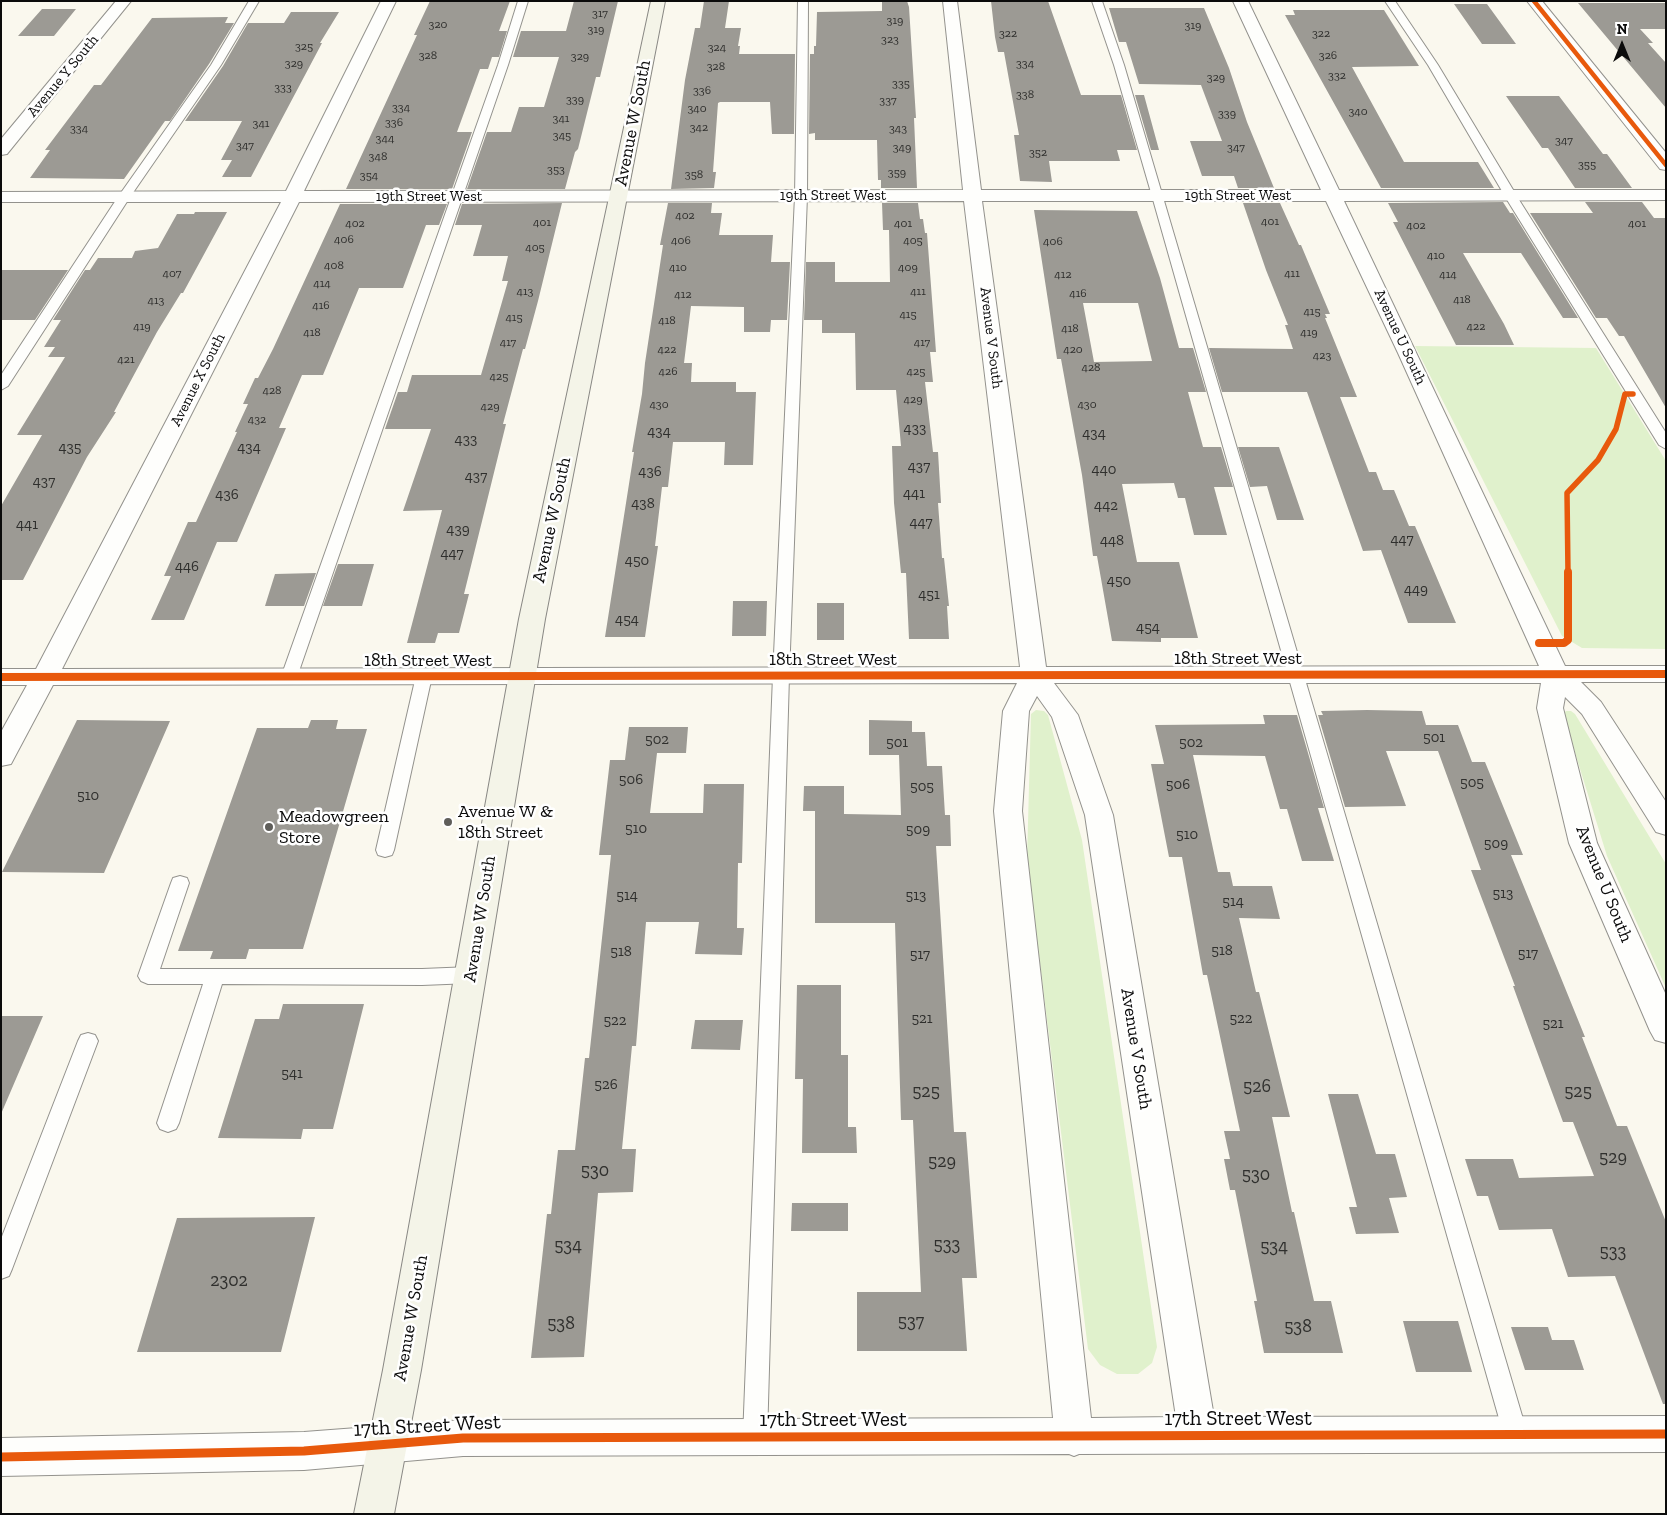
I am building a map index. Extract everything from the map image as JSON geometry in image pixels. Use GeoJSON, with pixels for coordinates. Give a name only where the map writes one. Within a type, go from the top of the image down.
{"type":"FeatureCollection","features":[{"type":"Feature","properties":{"kind":"street","name":"Avenue Y South"},"geometry":{"type":"LineString","coordinates":[[1,150],[124,1]]}},
{"type":"Feature","properties":{"kind":"street","name":"Avenue X South"},"geometry":{"type":"LineString","coordinates":[[1,756],[67,637],[292,197],[389,1]]}},
{"type":"Feature","properties":{"kind":"street","name":"Avenue W South"},"geometry":{"type":"LineString","coordinates":[[374,1514],[404,1361],[532,619],[658,1]]}},
{"type":"Feature","properties":{"kind":"street","name":"Avenue V South"},"geometry":{"type":"LineString","coordinates":[[950,1],[1034,675],[1065,715],[1099,815],[1198,1437]]}},
{"type":"Feature","properties":{"kind":"street","name":"Avenue U South"},"geometry":{"type":"LineString","coordinates":[[1240,1],[1408,353],[1556,674],[1592,708],[1666,825]]}},
{"type":"Feature","properties":{"kind":"street"},"geometry":{"type":"LineString","coordinates":[[1534,1],[1666,164]]}},
{"type":"Feature","properties":{"kind":"street","name":"19th Street West"},"geometry":{"type":"LineString","coordinates":[[1,197],[1666,195]]}},
{"type":"Feature","properties":{"kind":"street","name":"Avenue U South"},"geometry":{"type":"LineString","coordinates":[[1556,674],[1550,708],[1583,843],[1666,1031]]}},
{"type":"Feature","properties":{"kind":"street","name":"18th Street West"},"geometry":{"type":"LineString","coordinates":[[1,677],[1666,674]]}},
{"type":"Feature","properties":{"kind":"street"},"geometry":{"type":"LineString","coordinates":[[1034,675],[1016,711],[1008,811],[1074,1438]]}},
{"type":"Feature","properties":{"kind":"street","name":"17th Street West"},"geometry":{"type":"LineString","coordinates":[[4,1464],[304,1451],[463,1438],[1074,1438],[1666,1434]]}},
{"type":"Feature","properties":{"kind":"lane"},"geometry":{"type":"LineString","coordinates":[[1,386],[124,197],[216,65],[254,1]]}},
{"type":"Feature","properties":{"kind":"lane"},"geometry":{"type":"LineString","coordinates":[[289,677],[503,65],[523,1]]}},
{"type":"Feature","properties":{"kind":"lane"},"geometry":{"type":"LineString","coordinates":[[755,1438],[781,676],[800,196],[803,1]]}},
{"type":"Feature","properties":{"kind":"lane"},"geometry":{"type":"LineString","coordinates":[[1097,1],[1119,65],[1158,196],[1516,1436]]}},
{"type":"Feature","properties":{"kind":"lane"},"geometry":{"type":"LineString","coordinates":[[1390,1],[1432,65],[1510,196],[1666,445]]}},
{"type":"Feature","properties":{"kind":"lane"},"geometry":{"type":"LineString","coordinates":[[385,850],[424,676]]}},
{"type":"Feature","properties":{"kind":"lane"},"geometry":{"type":"LineString","coordinates":[[180,883],[148,976],[422,977],[471,975]]}},
{"type":"Feature","properties":{"kind":"lane"},"geometry":{"type":"LineString","coordinates":[[168,1123],[215,976]]}},
{"type":"Feature","properties":{"kind":"lane"},"geometry":{"type":"LineString","coordinates":[[1,1269],[88,1041]]}},
{"type":"Feature","properties":{"kind":"green space"},"geometry":{"type":"Polygon","coordinates":[[[1415,346],[1596,348],[1666,461],[1666,649],[1582,648],[1562,636],[1415,346]]]}},
{"type":"Feature","properties":{"kind":"green space"},"geometry":{"type":"Polygon","coordinates":[[[1036,710],[1044,711],[1048,715],[1082,840],[1157,1347],[1152,1363],[1138,1374],[1117,1374],[1100,1365],[1088,1349],[1027,859],[1031,714],[1036,710]]]}},
{"type":"Feature","properties":{"kind":"green space"},"geometry":{"type":"Polygon","coordinates":[[[1566,711],[1571,711],[1575,714],[1666,864],[1666,988],[1607,856],[1563,714],[1566,711]]]}},
{"type":"Feature","properties":{"kind":"building"},"geometry":{"type":"Polygon","coordinates":[[[430,1],[510,1],[499,31],[507,31],[499,57],[492,57],[488,69],[480,69],[457,132],[472,132],[452,189],[346,189],[417,35],[414,35],[430,1]]]}},
{"type":"Feature","properties":{"kind":"building"},"geometry":{"type":"Polygon","coordinates":[[[574,1],[618,1],[600,77],[596,77],[578,149],[575,152],[565,189],[467,189],[487,132],[511,132],[519,107],[544,107],[559,57],[513,57],[521,31],[566,31],[574,1]]]}},
{"type":"Feature","properties":{"kind":"building"},"geometry":{"type":"Polygon","coordinates":[[[704,1],[729,1],[725,28],[741,28],[738,46],[740,46],[739,54],[795,54],[794,134],[772,134],[770,102],[720,102],[718,103],[713,172],[716,172],[714,188],[671,189],[685,80],[695,28],[700,28],[704,1]]]}},
{"type":"Feature","properties":{"kind":"building"},"geometry":{"type":"Polygon","coordinates":[[[882,1],[907,1],[909,7],[916,118],[914,118],[917,188],[881,188],[881,180],[878,180],[877,140],[815,140],[815,133],[809,134],[810,54],[814,54],[814,46],[816,46],[817,12],[882,11],[882,1]]]}},
{"type":"Feature","properties":{"kind":"building"},"geometry":{"type":"Polygon","coordinates":[[[991,1],[1048,1],[1081,95],[1121,95],[1137,150],[1117,150],[1120,161],[1049,161],[1052,182],[1020,181],[1014,135],[1019,135],[1004,52],[998,52],[991,1]]]}},
{"type":"Feature","properties":{"kind":"building"},"geometry":{"type":"Polygon","coordinates":[[[1578,3],[1666,3],[1666,29],[1640,29],[1653,43],[1648,43],[1666,63],[1666,108],[1578,3]]]}},
{"type":"Feature","properties":{"kind":"building"},"geometry":{"type":"Polygon","coordinates":[[[1454,4],[1487,4],[1516,44],[1482,44],[1454,4]]]}},
{"type":"Feature","properties":{"kind":"building"},"geometry":{"type":"Polygon","coordinates":[[[1109,8],[1204,8],[1229,68],[1247,122],[1274,188],[1238,188],[1234,176],[1202,176],[1190,141],[1222,141],[1201,85],[1139,84],[1126,42],[1119,42],[1109,8]]]}},
{"type":"Feature","properties":{"kind":"building"},"geometry":{"type":"Polygon","coordinates":[[[42,9],[76,9],[54,36],[18,36],[42,9]]]}},
{"type":"Feature","properties":{"kind":"building"},"geometry":{"type":"Polygon","coordinates":[[[1293,10],[1384,10],[1419,66],[1352,67],[1404,162],[1478,162],[1494,188],[1381,188],[1285,15],[1295,15],[1293,10]]]}},
{"type":"Feature","properties":{"kind":"building"},"geometry":{"type":"Polygon","coordinates":[[[291,12],[339,12],[320,43],[322,43],[251,177],[222,177],[232,160],[221,160],[242,121],[185,121],[223,66],[248,23],[284,23],[291,12]]]}},
{"type":"Feature","properties":{"kind":"building"},"geometry":{"type":"Polygon","coordinates":[[[228,17],[225,23],[234,23],[209,64],[170,121],[165,121],[124,179],[30,178],[50,150],[45,150],[94,85],[101,85],[152,18],[228,17]]]}},
{"type":"Feature","properties":{"kind":"building"},"geometry":{"type":"Polygon","coordinates":[[[1135,95],[1144,95],[1159,150],[1151,150],[1135,95]]]}},
{"type":"Feature","properties":{"kind":"building"},"geometry":{"type":"Polygon","coordinates":[[[1506,96],[1559,96],[1603,154],[1607,154],[1632,188],[1575,188],[1548,148],[1542,148],[1506,96]]]}},
{"type":"Feature","properties":{"kind":"building"},"geometry":{"type":"Polygon","coordinates":[[[1503,202],[1510,213],[1513,213],[1578,318],[1563,318],[1521,253],[1463,253],[1514,345],[1456,345],[1393,222],[1398,222],[1388,203],[1503,202]]]}},
{"type":"Feature","properties":{"kind":"building"},"geometry":{"type":"Polygon","coordinates":[[[1585,202],[1642,202],[1654,218],[1666,218],[1666,408],[1624,336],[1619,336],[1607,318],[1596,318],[1530,213],[1593,213],[1585,202]]]}},
{"type":"Feature","properties":{"kind":"building"},"geometry":{"type":"Polygon","coordinates":[[[562,203],[538,301],[503,424],[506,424],[464,594],[469,594],[459,633],[438,633],[435,643],[407,643],[442,510],[403,511],[431,429],[385,429],[398,392],[407,392],[412,375],[481,375],[508,281],[502,281],[508,256],[473,256],[482,225],[455,225],[462,204],[562,203]]]}},
{"type":"Feature","properties":{"kind":"building"},"geometry":{"type":"Polygon","coordinates":[[[668,203],[712,203],[711,213],[722,213],[719,235],[773,235],[771,262],[790,262],[787,320],[771,320],[770,332],[744,332],[744,307],[691,306],[684,363],[692,363],[691,382],[736,382],[736,392],[756,392],[753,465],[724,465],[725,442],[673,442],[668,487],[662,487],[655,546],[658,546],[645,637],[605,637],[634,452],[632,452],[663,245],[660,245],[668,203]]]}},
{"type":"Feature","properties":{"kind":"building"},"geometry":{"type":"Polygon","coordinates":[[[882,203],[918,203],[920,219],[923,219],[925,233],[927,233],[936,352],[930,352],[933,382],[925,382],[933,452],[938,452],[941,503],[938,503],[942,558],[944,558],[949,606],[947,606],[949,639],[909,639],[906,573],[901,573],[894,503],[892,446],[901,446],[896,390],[856,390],[855,333],[822,333],[822,320],[804,320],[806,262],[835,262],[835,282],[890,282],[889,230],[883,230],[882,203]]]}},
{"type":"Feature","properties":{"kind":"building"},"geometry":{"type":"Polygon","coordinates":[[[1243,203],[1280,203],[1299,245],[1301,245],[1330,314],[1325,314],[1327,318],[1325,318],[1357,397],[1340,397],[1369,472],[1376,472],[1383,490],[1394,490],[1409,526],[1415,526],[1456,623],[1408,623],[1381,550],[1363,551],[1307,392],[1222,392],[1209,348],[1293,349],[1285,325],[1288,325],[1266,270],[1243,203]]]}},
{"type":"Feature","properties":{"kind":"building"},"geometry":{"type":"Polygon","coordinates":[[[340,204],[447,204],[439,225],[426,225],[403,288],[359,288],[323,375],[302,375],[279,428],[286,428],[237,542],[217,542],[184,620],[151,620],[171,576],[164,576],[188,522],[196,522],[248,404],[243,404],[255,378],[258,378],[273,349],[340,204]]]}},
{"type":"Feature","properties":{"kind":"building"},"geometry":{"type":"Polygon","coordinates":[[[1034,210],[1137,211],[1160,278],[1179,348],[1193,348],[1206,392],[1188,392],[1203,447],[1221,447],[1233,487],[1214,487],[1227,535],[1194,535],[1185,498],[1178,498],[1174,483],[1122,484],[1137,562],[1179,562],[1198,638],[1161,638],[1161,642],[1112,641],[1097,556],[1093,556],[1082,475],[1061,359],[1057,359],[1034,210]],[[1083,303],[1094,362],[1152,361],[1138,303],[1083,303]]]}},
{"type":"Feature","properties":{"kind":"building"},"geometry":{"type":"Polygon","coordinates":[[[195,212],[227,212],[183,293],[181,293],[157,332],[114,412],[116,412],[87,457],[23,580],[1,580],[1,506],[42,435],[17,435],[65,357],[48,357],[55,347],[44,347],[61,320],[53,320],[85,270],[90,270],[98,258],[132,258],[135,251],[158,248],[177,214],[194,214],[195,212]]]}},
{"type":"Feature","properties":{"kind":"building"},"geometry":{"type":"Polygon","coordinates":[[[1,270],[68,270],[35,320],[1,320],[1,270]]]}},
{"type":"Feature","properties":{"kind":"building"},"geometry":{"type":"Polygon","coordinates":[[[1238,447],[1279,447],[1304,520],[1277,520],[1267,486],[1250,487],[1238,447]]]}},
{"type":"Feature","properties":{"kind":"building"},"geometry":{"type":"Polygon","coordinates":[[[338,564],[374,564],[362,606],[323,606],[338,564]]]}},
{"type":"Feature","properties":{"kind":"building"},"geometry":{"type":"Polygon","coordinates":[[[316,573],[304,606],[265,606],[275,574],[316,573]]]}},
{"type":"Feature","properties":{"kind":"building"},"geometry":{"type":"Polygon","coordinates":[[[733,601],[767,601],[766,636],[732,636],[733,601]]]}},
{"type":"Feature","properties":{"kind":"building"},"geometry":{"type":"Polygon","coordinates":[[[817,603],[844,603],[844,640],[817,640],[817,603]]]}},
{"type":"Feature","properties":{"kind":"building"},"geometry":{"type":"Polygon","coordinates":[[[1321,711],[1422,711],[1426,725],[1458,725],[1472,762],[1485,762],[1523,855],[1511,855],[1585,1037],[1582,1037],[1617,1126],[1627,1126],[1666,1222],[1666,1404],[1663,1404],[1615,1276],[1568,1277],[1552,1229],[1499,1230],[1488,1196],[1477,1196],[1465,1159],[1513,1159],[1519,1178],[1594,1176],[1573,1122],[1563,1122],[1529,1030],[1513,986],[1515,986],[1471,870],[1481,870],[1438,751],[1386,751],[1406,806],[1345,807],[1318,715],[1323,715],[1321,711]]]}},
{"type":"Feature","properties":{"kind":"building"},"geometry":{"type":"Polygon","coordinates":[[[1263,715],[1297,715],[1324,808],[1318,808],[1334,861],[1302,861],[1287,809],[1280,809],[1265,756],[1193,755],[1218,872],[1230,872],[1233,886],[1272,886],[1280,919],[1239,918],[1256,992],[1259,992],[1290,1117],[1272,1117],[1292,1212],[1294,1212],[1314,1301],[1331,1301],[1343,1353],[1264,1353],[1254,1301],[1257,1301],[1235,1190],[1230,1190],[1224,1159],[1230,1159],[1224,1131],[1240,1131],[1207,975],[1203,975],[1182,857],[1169,857],[1151,764],[1164,764],[1155,725],[1265,724],[1263,715]]]}},
{"type":"Feature","properties":{"kind":"building"},"geometry":{"type":"Polygon","coordinates":[[[77,720],[170,721],[104,873],[2,872],[77,720]]]}},
{"type":"Feature","properties":{"kind":"building"},"geometry":{"type":"Polygon","coordinates":[[[311,720],[338,720],[336,729],[367,729],[303,949],[249,949],[246,959],[210,959],[213,951],[178,951],[257,728],[308,728],[311,720]]]}},
{"type":"Feature","properties":{"kind":"building"},"geometry":{"type":"Polygon","coordinates":[[[869,720],[912,721],[912,732],[925,732],[927,766],[942,766],[945,815],[950,815],[951,846],[936,846],[954,1132],[966,1132],[977,1278],[962,1278],[967,1351],[857,1351],[857,1292],[921,1292],[913,1120],[901,1120],[895,923],[815,923],[815,811],[803,811],[804,786],[844,786],[844,814],[901,815],[899,755],[869,755],[869,720]]]}},
{"type":"Feature","properties":{"kind":"building"},"geometry":{"type":"Polygon","coordinates":[[[629,727],[688,727],[686,753],[657,753],[650,813],[703,813],[704,784],[744,784],[742,863],[738,863],[737,928],[744,928],[742,955],[695,954],[699,922],[646,922],[636,1046],[632,1046],[622,1149],[636,1149],[633,1192],[598,1193],[584,1357],[531,1358],[547,1214],[551,1214],[558,1150],[575,1150],[585,1058],[589,1058],[611,855],[599,855],[610,760],[625,760],[629,727]]]}},
{"type":"Feature","properties":{"kind":"building"},"geometry":{"type":"Polygon","coordinates":[[[797,985],[841,985],[841,1055],[848,1055],[848,1127],[856,1127],[857,1153],[802,1153],[803,1079],[795,1079],[797,985]]]}},
{"type":"Feature","properties":{"kind":"building"},"geometry":{"type":"Polygon","coordinates":[[[283,1004],[364,1004],[333,1129],[303,1129],[301,1139],[218,1138],[255,1019],[279,1019],[283,1004]]]}},
{"type":"Feature","properties":{"kind":"building"},"geometry":{"type":"Polygon","coordinates":[[[1,1016],[43,1016],[1,1114],[1,1016]]]}},
{"type":"Feature","properties":{"kind":"building"},"geometry":{"type":"Polygon","coordinates":[[[695,1020],[743,1020],[740,1050],[691,1049],[695,1020]]]}},
{"type":"Feature","properties":{"kind":"building"},"geometry":{"type":"Polygon","coordinates":[[[1328,1094],[1358,1094],[1376,1154],[1395,1154],[1407,1197],[1389,1198],[1399,1233],[1356,1234],[1349,1207],[1357,1207],[1328,1094]]]}},
{"type":"Feature","properties":{"kind":"building"},"geometry":{"type":"Polygon","coordinates":[[[792,1203],[848,1203],[848,1231],[791,1231],[792,1203]]]}},
{"type":"Feature","properties":{"kind":"building"},"geometry":{"type":"Polygon","coordinates":[[[315,1217],[281,1352],[137,1352],[177,1218],[315,1217]]]}},
{"type":"Feature","properties":{"kind":"building"},"geometry":{"type":"Polygon","coordinates":[[[1403,1321],[1458,1321],[1472,1372],[1416,1372],[1403,1321]]]}},
{"type":"Feature","properties":{"kind":"building"},"geometry":{"type":"Polygon","coordinates":[[[1511,1327],[1548,1327],[1552,1340],[1574,1340],[1584,1370],[1525,1370],[1511,1327]]]}},
{"type":"Feature","properties":{"kind":"cycle path"},"geometry":{"type":"LineString","coordinates":[[1534,1],[1666,165]]}},
{"type":"Feature","properties":{"kind":"cycle path"},"geometry":{"type":"LineString","coordinates":[[1539,643],[1564,643],[1568,640],[1567,493],[1598,460],[1616,429],[1625,394],[1633,394]]}},
{"type":"Feature","properties":{"kind":"cycle path"},"geometry":{"type":"LineString","coordinates":[[1,677],[1666,674]]}},
{"type":"Feature","properties":{"kind":"cycle path"},"geometry":{"type":"LineString","coordinates":[[1,1457],[304,1451],[463,1438],[1666,1434]]}},
{"type":"Feature","properties":{"kind":"place","name":"Avenue W & 18th Street"},"geometry":{"type":"Point","coordinates":[448,822]}},
{"type":"Feature","properties":{"kind":"place","name":"Meadowgreen Store"},"geometry":{"type":"Point","coordinates":[269,827]}}]}
